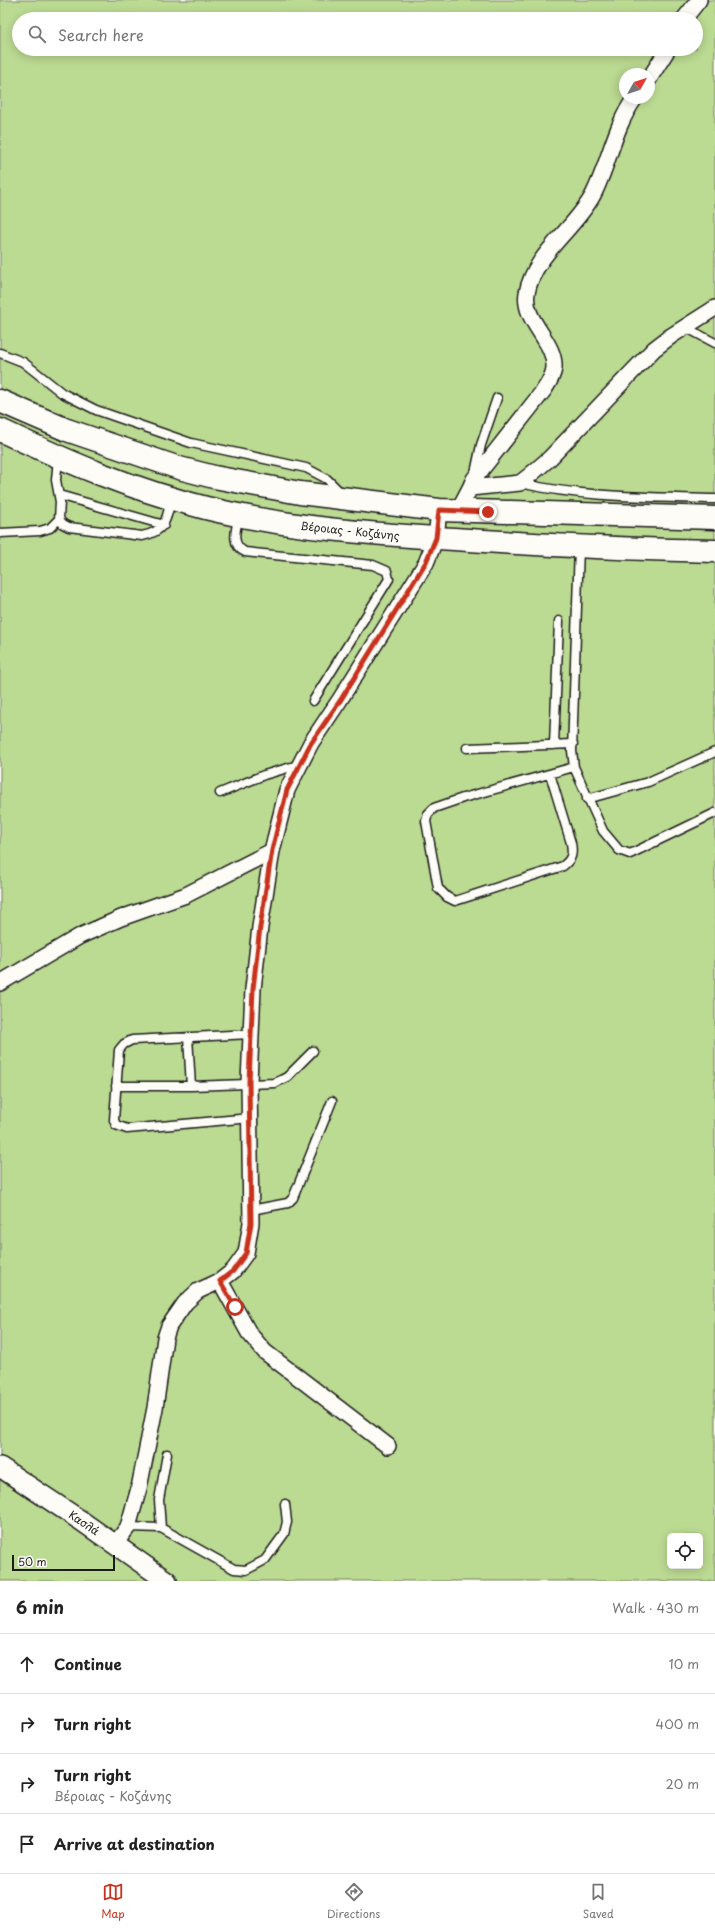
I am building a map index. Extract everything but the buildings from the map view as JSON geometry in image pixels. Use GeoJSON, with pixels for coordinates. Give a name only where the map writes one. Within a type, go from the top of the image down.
{"type":"FeatureCollection","features":[{"type":"Feature","properties":{"kind":"main road"},"geometry":{"type":"LineString","coordinates":[[0,401],[67,430],[178,468],[230,480],[347,500],[449,511],[715,518]]}},
{"type":"Feature","properties":{"kind":"main road","name":"Βέροιας - Κοζάνης"},"geometry":{"type":"LineString","coordinates":[[0,430],[58,457],[123,484],[171,498],[294,525],[390,536],[579,547],[715,551]]}},
{"type":"Feature","properties":{"kind":"street"},"geometry":{"type":"LineString","coordinates":[[690,12],[700,0]]}},
{"type":"Feature","properties":{"kind":"street"},"geometry":{"type":"LineString","coordinates":[[655,70],[664,56]]}},
{"type":"Feature","properties":{"kind":"street"},"geometry":{"type":"LineString","coordinates":[[115,1544],[128,1527],[141,1480],[169,1326],[185,1303],[198,1292],[220,1281],[233,1271],[246,1253],[251,1223],[251,1118],[249,1082],[253,989],[260,927],[272,850],[287,790],[298,765],[311,743],[340,701],[423,566],[449,511],[472,484],[544,390],[551,378],[554,368],[553,357],[528,308],[527,295],[530,281],[546,255],[580,215],[593,195],[625,112],[631,104]]}},
{"type":"Feature","properties":{"kind":"street"},"geometry":{"type":"LineString","coordinates":[[472,484],[520,483],[550,458],[654,350],[684,327],[715,308]]}},
{"type":"Feature","properties":{"kind":"street"},"geometry":{"type":"LineString","coordinates":[[0,983],[80,936],[121,918],[186,895],[272,850]]}},
{"type":"Feature","properties":{"kind":"street"},"geometry":{"type":"LineString","coordinates":[[220,1281],[249,1333],[265,1352],[388,1446]]}},
{"type":"Feature","properties":{"kind":"street","name":"Κασλά"},"geometry":{"type":"LineString","coordinates":[[0,1467],[115,1544],[167,1581]]}},
{"type":"Feature","properties":{"kind":"lane"},"geometry":{"type":"LineString","coordinates":[[684,327],[715,343]]}},
{"type":"Feature","properties":{"kind":"lane"},"geometry":{"type":"LineString","coordinates":[[0,353],[24,362],[62,393],[96,410],[191,443],[306,468],[327,479],[347,500]]}},
{"type":"Feature","properties":{"kind":"lane"},"geometry":{"type":"LineString","coordinates":[[472,484],[481,445],[497,398]]}},
{"type":"Feature","properties":{"kind":"lane"},"geometry":{"type":"LineString","coordinates":[[58,457],[56,480],[59,495],[59,519],[63,524],[76,529],[142,536],[158,531],[164,525],[168,516],[171,498]]}},
{"type":"Feature","properties":{"kind":"lane"},"geometry":{"type":"LineString","coordinates":[[520,483],[549,490],[592,495],[715,499]]}},
{"type":"Feature","properties":{"kind":"lane"},"geometry":{"type":"LineString","coordinates":[[59,495],[164,525]]}},
{"type":"Feature","properties":{"kind":"lane"},"geometry":{"type":"LineString","coordinates":[[239,514],[235,543],[238,548],[245,552],[374,565],[386,571],[389,579],[313,701]]}},
{"type":"Feature","properties":{"kind":"lane"},"geometry":{"type":"LineString","coordinates":[[0,533],[40,531],[50,528],[59,519]]}},
{"type":"Feature","properties":{"kind":"lane"},"geometry":{"type":"LineString","coordinates":[[579,547],[573,744],[574,767],[587,800],[603,831],[613,845],[619,850],[630,854],[715,813]]}},
{"type":"Feature","properties":{"kind":"lane"},"geometry":{"type":"LineString","coordinates":[[554,745],[559,621]]}},
{"type":"Feature","properties":{"kind":"lane"},"geometry":{"type":"LineString","coordinates":[[467,748],[573,744]]}},
{"type":"Feature","properties":{"kind":"lane"},"geometry":{"type":"LineString","coordinates":[[587,800],[648,782],[715,752]]}},
{"type":"Feature","properties":{"kind":"lane"},"geometry":{"type":"LineString","coordinates":[[220,793],[264,775],[298,765]]}},
{"type":"Feature","properties":{"kind":"lane"},"geometry":{"type":"LineString","coordinates":[[550,774],[571,843],[572,854],[569,861],[563,866],[455,901],[442,892],[438,888],[426,821],[428,814],[434,808],[462,798],[574,767]]}},
{"type":"Feature","properties":{"kind":"lane"},"geometry":{"type":"LineString","coordinates":[[251,1034],[132,1040],[124,1044],[119,1050],[114,1120],[116,1125],[127,1129],[251,1118]]}},
{"type":"Feature","properties":{"kind":"lane"},"geometry":{"type":"LineString","coordinates":[[188,1037],[191,1086]]}},
{"type":"Feature","properties":{"kind":"lane"},"geometry":{"type":"LineString","coordinates":[[116,1086],[191,1086],[249,1082],[275,1083],[287,1078],[313,1051]]}},
{"type":"Feature","properties":{"kind":"lane"},"geometry":{"type":"LineString","coordinates":[[251,1210],[288,1203],[293,1198],[332,1101]]}},
{"type":"Feature","properties":{"kind":"lane"},"geometry":{"type":"LineString","coordinates":[[161,1528],[159,1500],[167,1454]]}},
{"type":"Feature","properties":{"kind":"lane"},"geometry":{"type":"LineString","coordinates":[[128,1527],[161,1528],[234,1569],[246,1570],[265,1560],[284,1534],[287,1522],[285,1504]]}},
{"type":"Feature","properties":{"kind":"green space"},"geometry":{"type":"Polygon","coordinates":[[[0,0],[715,0],[715,1581],[0,1581],[0,0]]]}},
{"type":"Feature","properties":{"kind":"route"},"geometry":{"type":"LineString","coordinates":[[235,1307],[220,1281],[233,1271],[246,1253],[251,1223],[251,1118],[249,1082],[253,989],[260,927],[272,850],[287,790],[298,765],[311,743],[340,701],[426,562],[436,538],[439,510],[488,512]]}}]}
